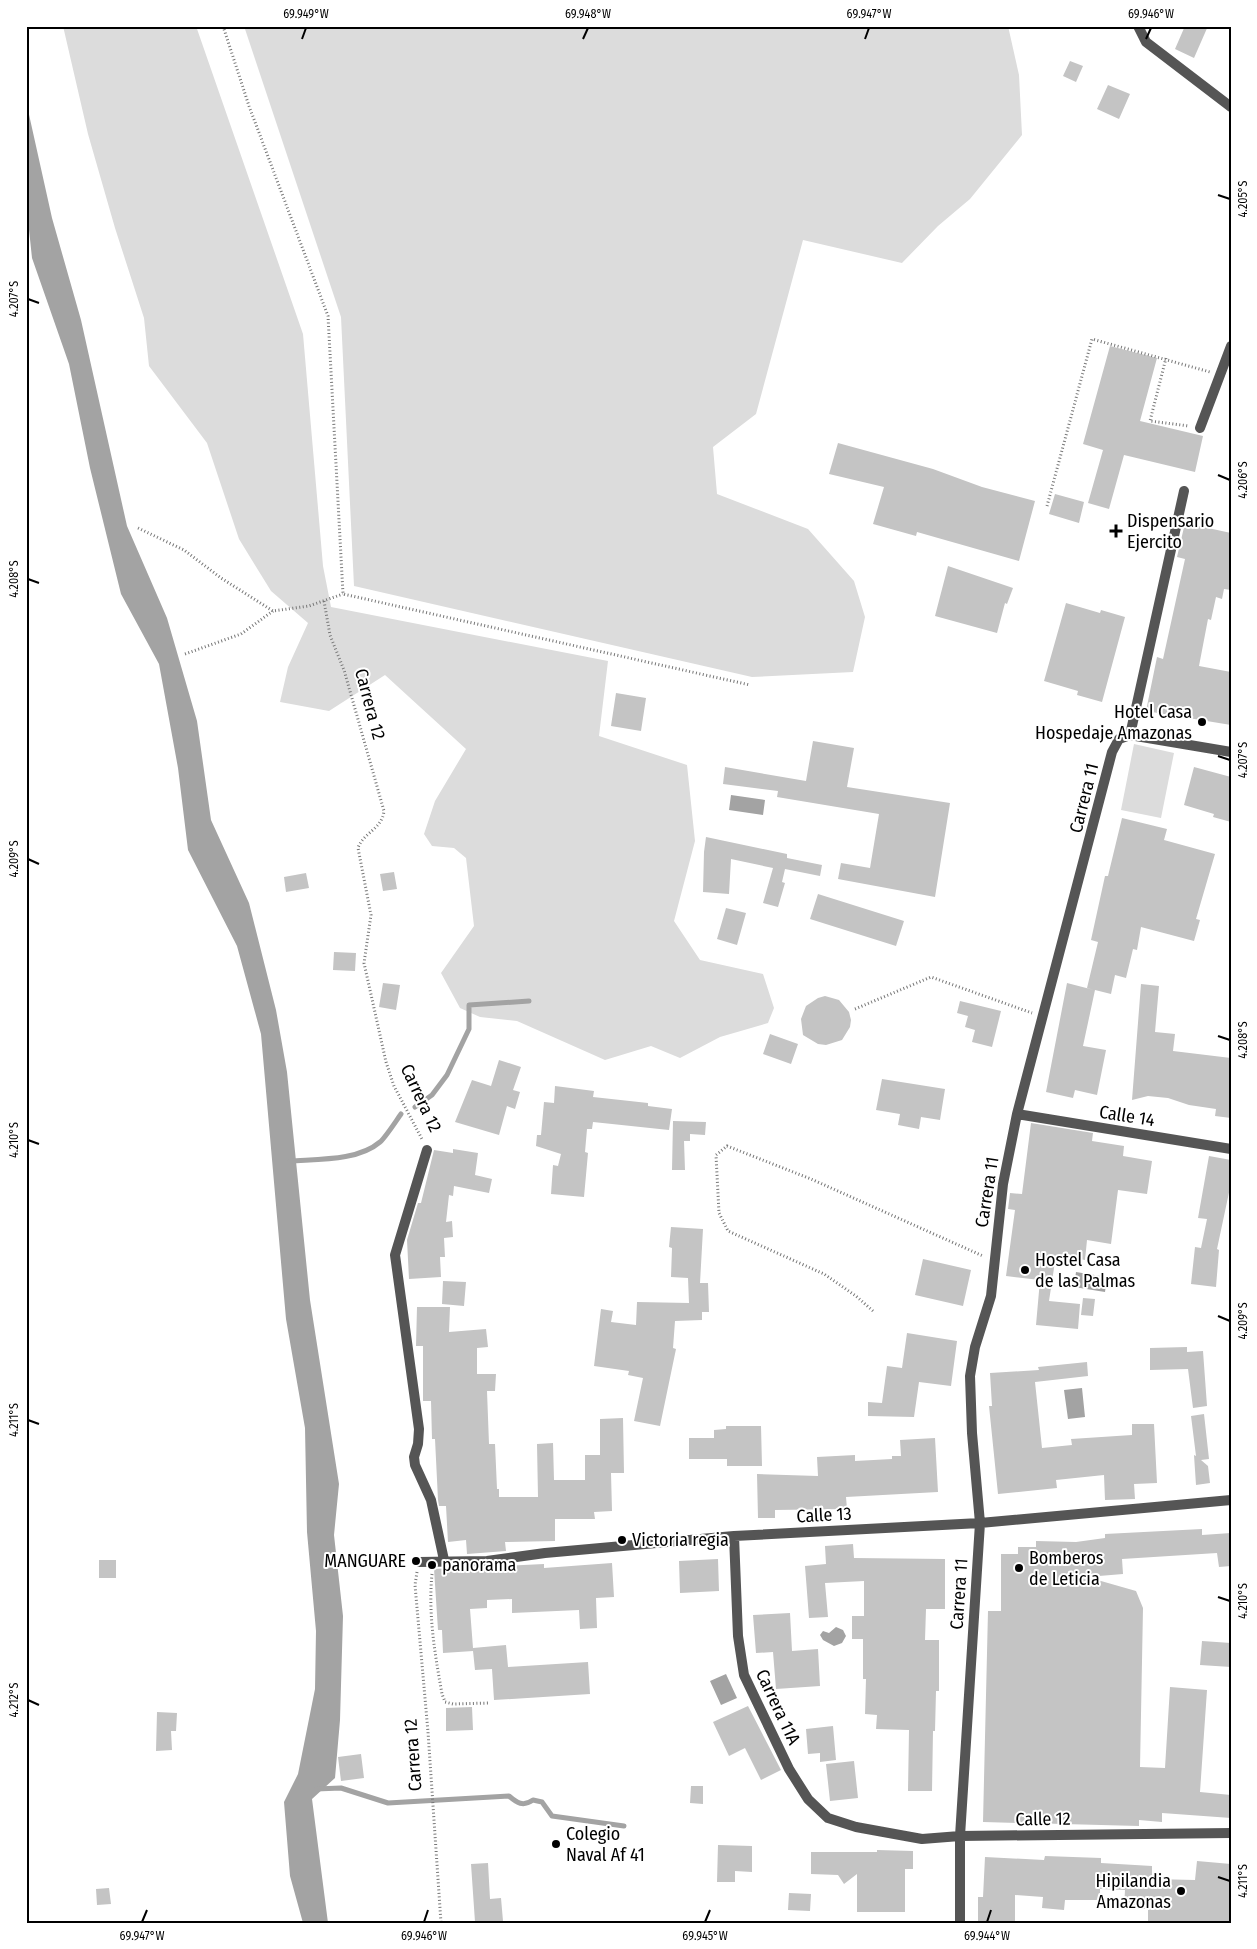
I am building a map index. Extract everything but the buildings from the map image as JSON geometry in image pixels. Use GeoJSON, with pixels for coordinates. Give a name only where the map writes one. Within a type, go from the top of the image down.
{"type":"FeatureCollection","features":[{"type":"Feature","properties":{"kind":"street"},"geometry":{"type":"LineString","coordinates":[[1138,26],[1146,42],[1231,107]]}},
{"type":"Feature","properties":{"kind":"street"},"geometry":{"type":"LineString","coordinates":[[1200,428],[1231,346]]}},
{"type":"Feature","properties":{"kind":"street"},"geometry":{"type":"LineString","coordinates":[[1184,491],[1130,735],[1231,752]]}},
{"type":"Feature","properties":{"kind":"street","name":"Carrera 11"},"geometry":{"type":"LineString","coordinates":[[960,1923],[960,1836],[980,1523],[972,1433],[970,1376],[975,1346],[991,1296],[1003,1184],[1042,1016],[1112,752],[1119,740],[1130,735]]}},
{"type":"Feature","properties":{"kind":"street","name":"Calle 14"},"geometry":{"type":"LineString","coordinates":[[1018,1114],[1231,1149]]}},
{"type":"Feature","properties":{"kind":"street","name":"Carrera 12"},"geometry":{"type":"LineString","coordinates":[[427,1150],[394,1255],[419,1429],[418,1444],[414,1457],[432,1500],[444,1560]]}},
{"type":"Feature","properties":{"kind":"street","name":"Calle 13"},"geometry":{"type":"LineString","coordinates":[[419,1562],[486,1560],[734,1536],[980,1523],[1231,1500]]}},
{"type":"Feature","properties":{"kind":"street","name":"Carrera 11A"},"geometry":{"type":"LineString","coordinates":[[734,1536],[738,1636],[744,1675],[789,1769],[808,1799],[828,1818],[856,1827]]}},
{"type":"Feature","properties":{"kind":"street","name":"Calle 12"},"geometry":{"type":"LineString","coordinates":[[856,1827],[922,1839],[960,1836],[1231,1833]]}},
{"type":"Feature","properties":{"kind":"path"},"geometry":{"type":"LineString","coordinates":[[223,26],[249,106],[328,316],[343,594]]}},
{"type":"Feature","properties":{"kind":"path"},"geometry":{"type":"LineString","coordinates":[[1047,506],[1092,339],[1166,358],[1220,375]]}},
{"type":"Feature","properties":{"kind":"path"},"geometry":{"type":"LineString","coordinates":[[1166,358],[1150,421],[1200,428]]}},
{"type":"Feature","properties":{"kind":"path"},"geometry":{"type":"LineString","coordinates":[[138,528],[184,550],[221,578],[273,611]]}},
{"type":"Feature","properties":{"kind":"path"},"geometry":{"type":"LineString","coordinates":[[186,654],[241,634],[273,611],[310,606],[343,594],[750,685]]}},
{"type":"Feature","properties":{"kind":"path","name":"Carrera 12"},"geometry":{"type":"LineString","coordinates":[[324,601],[330,635],[344,670],[384,811],[378,826],[361,840],[358,848],[371,915],[364,963],[386,1062],[394,1086],[418,1128],[427,1150]]}},
{"type":"Feature","properties":{"kind":"path"},"geometry":{"type":"LineString","coordinates":[[855,1009],[931,977],[1042,1016]]}},
{"type":"Feature","properties":{"kind":"path"},"geometry":{"type":"LineString","coordinates":[[873,1311],[856,1296],[824,1274],[728,1231],[719,1213],[716,1155],[726,1146],[828,1187],[995,1261]]}},
{"type":"Feature","properties":{"kind":"path"},"geometry":{"type":"LineString","coordinates":[[433,1561],[429,1599],[442,1694],[445,1702],[453,1704],[489,1703]]}},
{"type":"Feature","properties":{"kind":"path","name":"Carrera 12"},"geometry":{"type":"LineString","coordinates":[[415,1585],[428,1732],[441,1923]]}},
{"type":"Feature","properties":{"kind":"path"},"geometry":{"type":"LineString","coordinates":[[26,1919],[27,1923]]}},
{"type":"Feature","properties":{"kind":"shaded area"},"geometry":{"type":"Polygon","coordinates":[[[63,26],[196,26],[303,334],[323,566],[331,607],[608,661],[599,736],[687,765],[695,841],[674,921],[700,960],[763,974],[774,1008],[768,1023],[720,1037],[680,1058],[651,1046],[605,1060],[517,1021],[480,1017],[460,1008],[441,973],[474,926],[466,858],[454,848],[432,846],[424,834],[435,801],[466,749],[385,675],[329,711],[280,702],[288,667],[308,623],[271,591],[239,539],[207,443],[149,366],[144,318],[115,228],[88,134],[63,26]]]}},
{"type":"Feature","properties":{"kind":"shaded area"},"geometry":{"type":"Polygon","coordinates":[[[244,26],[1008,26],[1019,75],[1022,135],[970,199],[938,226],[902,263],[803,240],[756,414],[713,447],[717,494],[808,529],[854,581],[865,617],[853,672],[752,677],[354,586],[341,317],[244,26]]]}},
{"type":"Feature","properties":{"kind":"shaded area"},"geometry":{"type":"Polygon","coordinates":[[[26,101],[52,218],[81,320],[127,526],[167,618],[197,721],[211,820],[249,903],[276,1010],[287,1072],[310,1300],[339,1484],[334,1535],[343,1616],[340,1720],[335,1778],[312,1799],[328,1923],[303,1923],[290,1876],[284,1802],[298,1774],[315,1689],[316,1631],[307,1532],[305,1428],[286,1319],[261,1034],[237,946],[188,850],[178,768],[159,664],[121,594],[90,468],[69,364],[32,258],[26,201],[26,101]]]}},
{"type":"Feature","properties":{"kind":"shaded area"},"geometry":{"type":"Polygon","coordinates":[[[1134,744],[1174,753],[1161,818],[1121,810],[1134,744]]]}},
{"type":"Feature","properties":{"kind":"shaded area"},"geometry":{"type":"Polygon","coordinates":[[[731,795],[765,800],[763,815],[729,810],[731,795]]]}},
{"type":"Feature","properties":{"kind":"shaded area"},"geometry":{"type":"Polygon","coordinates":[[[1076,1272],[1107,1277],[1105,1292],[1074,1287],[1076,1272]]]}},
{"type":"Feature","properties":{"kind":"shaded area"},"geometry":{"type":"Polygon","coordinates":[[[1082,1388],[1085,1417],[1068,1419],[1064,1390],[1082,1388]]]}},
{"type":"Feature","properties":{"kind":"shaded area"},"geometry":{"type":"Polygon","coordinates":[[[836,1627],[843,1630],[846,1636],[842,1643],[834,1646],[823,1640],[820,1635],[823,1631],[829,1633],[836,1627]]]}},
{"type":"Feature","properties":{"kind":"shaded area"},"geometry":{"type":"Polygon","coordinates":[[[726,1674],[737,1698],[721,1705],[710,1681],[726,1674]]]}},
{"type":"Feature","properties":{"kind":"waterway"},"geometry":{"type":"LineString","coordinates":[[415,1107],[432,1095],[447,1075],[469,1029],[469,1005],[529,1001]]}},
{"type":"Feature","properties":{"kind":"waterway"},"geometry":{"type":"LineString","coordinates":[[290,1161],[337,1158],[361,1153],[380,1142],[401,1114]]}},
{"type":"Feature","properties":{"kind":"waterway"},"geometry":{"type":"LineString","coordinates":[[316,1789],[341,1788],[388,1803],[509,1796],[523,1804],[533,1800],[542,1802],[552,1816],[624,1826]]}},
{"type":"Feature","properties":{"kind":"place","name":"Dispensario Ejercito"},"geometry":{"type":"Point","coordinates":[1116,531]}},
{"type":"Feature","properties":{"kind":"place","name":"Hotel Casa Hospedaje Amazonas"},"geometry":{"type":"Point","coordinates":[1202,722]}},
{"type":"Feature","properties":{"kind":"place","name":"Hostel Casa de las Palmas"},"geometry":{"type":"Point","coordinates":[1025,1270]}},
{"type":"Feature","properties":{"kind":"place","name":"Victoria regia"},"geometry":{"type":"Point","coordinates":[622,1540]}},
{"type":"Feature","properties":{"kind":"place","name":"MANGUARE"},"geometry":{"type":"Point","coordinates":[416,1561]}},
{"type":"Feature","properties":{"kind":"place","name":"panorama"},"geometry":{"type":"Point","coordinates":[432,1565]}},
{"type":"Feature","properties":{"kind":"place","name":"Bomberos de Leticia"},"geometry":{"type":"Point","coordinates":[1019,1568]}},
{"type":"Feature","properties":{"kind":"place","name":"Colegio Naval Af 41"},"geometry":{"type":"Point","coordinates":[556,1844]}},
{"type":"Feature","properties":{"kind":"place","name":"Hipilandia Amazonas"},"geometry":{"type":"Point","coordinates":[1181,1891]}}]}
